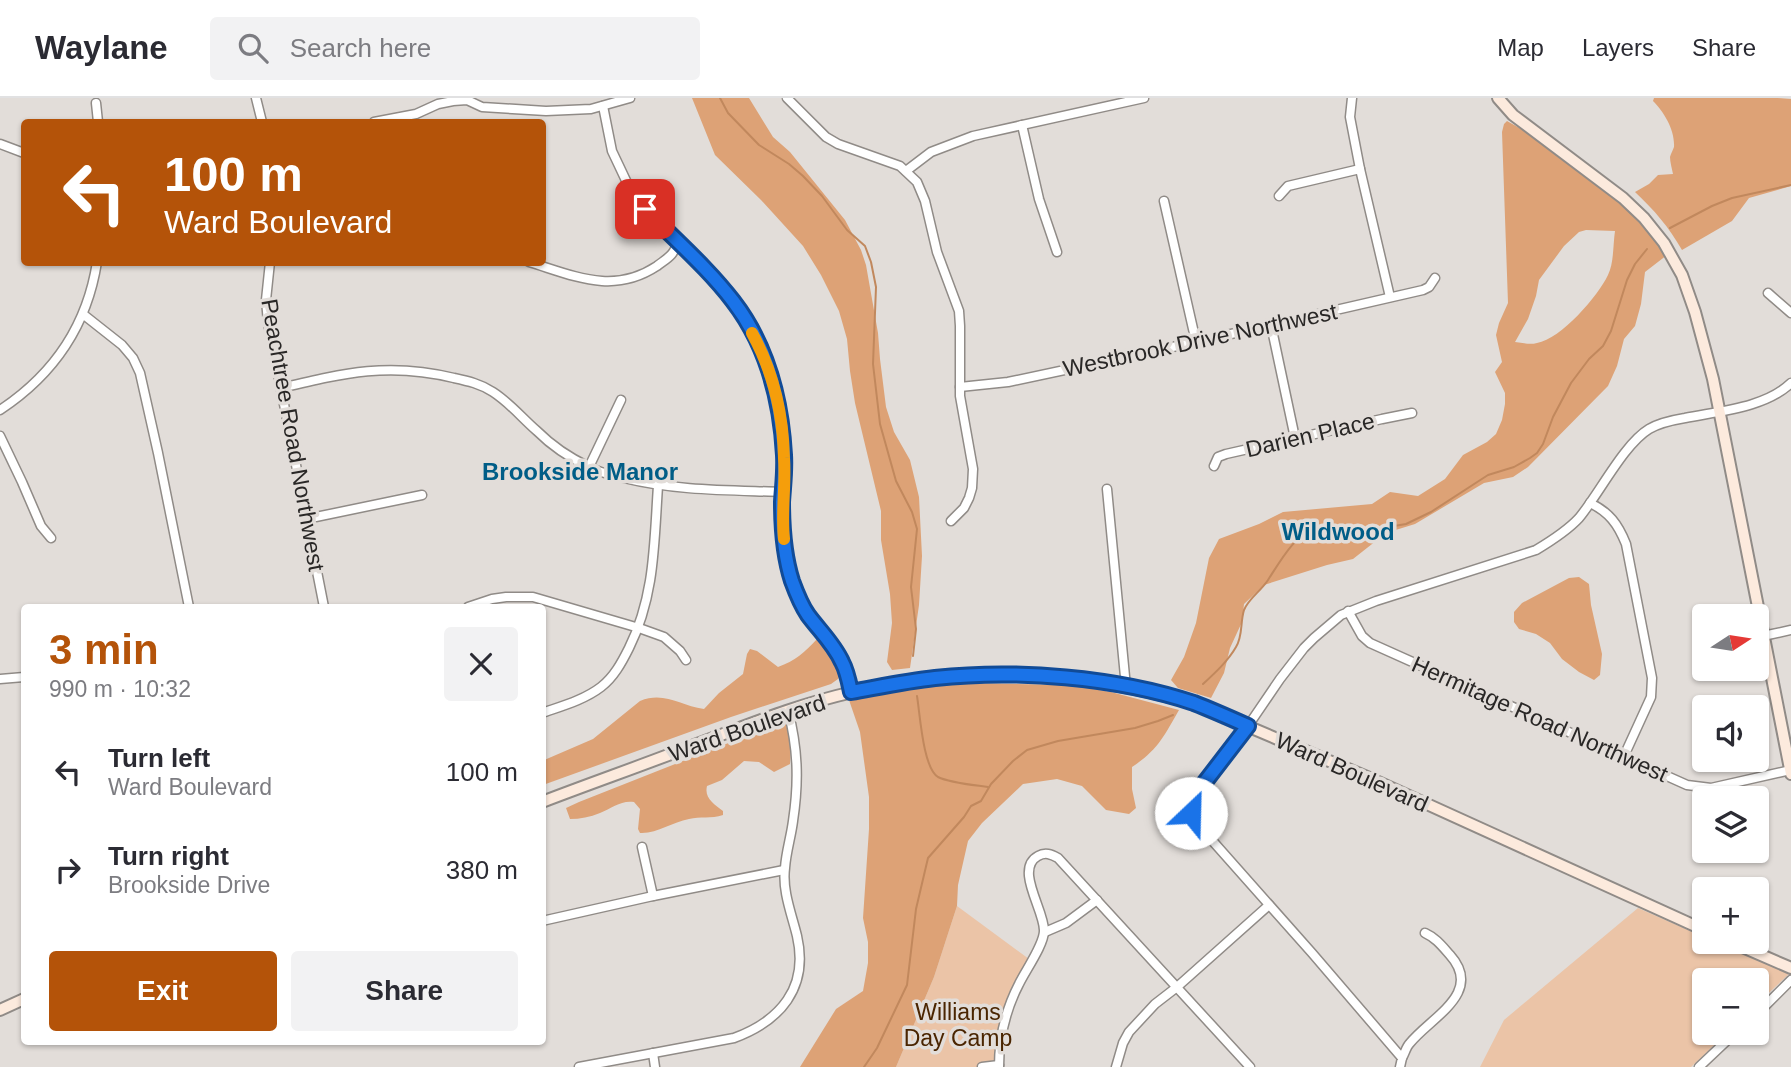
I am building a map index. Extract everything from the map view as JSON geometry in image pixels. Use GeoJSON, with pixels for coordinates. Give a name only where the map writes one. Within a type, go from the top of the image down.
{"type":"FeatureCollection","features":[{"type":"Feature","properties":{"kind":"main road"},"geometry":{"type":"LineString","coordinates":[[1498,98],[1513,115],[1623,198],[1662,240],[1677,265],[1690,295],[1713,379],[1757,604]]}},
{"type":"Feature","properties":{"kind":"main road"},"geometry":{"type":"LineString","coordinates":[[1769,665],[1791,771]]}},
{"type":"Feature","properties":{"kind":"main road","name":"Ward Boulevard"},"geometry":{"type":"LineString","coordinates":[[546,801],[788,710],[851,692],[934,678],[972,676],[1085,680],[1165,695],[1195,704],[1362,775],[1692,925]]}},
{"type":"Feature","properties":{"kind":"main road"},"geometry":{"type":"LineString","coordinates":[[1759,954],[1791,968]]}},
{"type":"Feature","properties":{"kind":"main road"},"geometry":{"type":"LineString","coordinates":[[0,1010],[21,1000]]}},
{"type":"Feature","properties":{"kind":"street"},"geometry":{"type":"LineString","coordinates":[[256,98],[261,119]]}},
{"type":"Feature","properties":{"kind":"street"},"geometry":{"type":"LineString","coordinates":[[390,119],[416,114],[438,104],[467,100],[482,107],[531,111],[577,110],[630,98]]}},
{"type":"Feature","properties":{"kind":"street"},"geometry":{"type":"LineString","coordinates":[[787,98],[827,137],[838,144],[894,163],[906,171],[917,183],[925,201],[937,252],[959,311],[960,387],[973,478],[964,508],[951,521]]}},
{"type":"Feature","properties":{"kind":"street"},"geometry":{"type":"LineString","coordinates":[[906,171],[921,158],[942,147],[973,136],[1144,98]]}},
{"type":"Feature","properties":{"kind":"street"},"geometry":{"type":"LineString","coordinates":[[1352,98],[1350,117],[1390,298]]}},
{"type":"Feature","properties":{"kind":"street"},"geometry":{"type":"LineString","coordinates":[[96,103],[98,119]]}},
{"type":"Feature","properties":{"kind":"street"},"geometry":{"type":"LineString","coordinates":[[603,106],[612,151],[626,183],[645,209],[734,303],[763,356],[778,400],[782,430],[785,459],[784,538],[792,580],[807,614],[843,663],[851,692]]}},
{"type":"Feature","properties":{"kind":"street"},"geometry":{"type":"LineString","coordinates":[[1022,125],[1039,199],[1057,252]]}},
{"type":"Feature","properties":{"kind":"street"},"geometry":{"type":"LineString","coordinates":[[0,145],[21,151]]}},
{"type":"Feature","properties":{"kind":"street"},"geometry":{"type":"LineString","coordinates":[[1279,196],[1288,186],[1360,169]]}},
{"type":"Feature","properties":{"kind":"street"},"geometry":{"type":"LineString","coordinates":[[1164,201],[1196,342]]}},
{"type":"Feature","properties":{"kind":"street"},"geometry":{"type":"LineString","coordinates":[[543,266],[603,282],[620,281],[647,272],[674,254],[678,242]]}},
{"type":"Feature","properties":{"kind":"street"},"geometry":{"type":"LineString","coordinates":[[0,410],[16,400],[49,369],[64,348],[84,315],[96,266]]}},
{"type":"Feature","properties":{"kind":"street","name":"Peachtree Road Northwest"},"geometry":{"type":"LineString","coordinates":[[270,266],[266,300],[268,323],[323,604]]}},
{"type":"Feature","properties":{"kind":"street","name":"Westbrook Drive Northwest"},"geometry":{"type":"LineString","coordinates":[[960,387],[1008,382],[1390,298],[1423,290],[1435,278]]}},
{"type":"Feature","properties":{"kind":"street"},"geometry":{"type":"LineString","coordinates":[[1768,293],[1791,313]]}},
{"type":"Feature","properties":{"kind":"street"},"geometry":{"type":"LineString","coordinates":[[84,315],[122,345],[133,358],[139,373],[159,453],[189,604]]}},
{"type":"Feature","properties":{"kind":"street"},"geometry":{"type":"LineString","coordinates":[[1271,325],[1295,438]]}},
{"type":"Feature","properties":{"kind":"street"},"geometry":{"type":"LineString","coordinates":[[281,388],[328,376],[371,370],[408,369],[438,374],[479,384],[505,401],[550,443],[589,467],[610,475],[683,489],[783,492]]}},
{"type":"Feature","properties":{"kind":"street"},"geometry":{"type":"LineString","coordinates":[[1425,933],[1435,937],[1458,965],[1461,988],[1454,1001],[1408,1045],[1401,1062],[1194,820],[1190,804],[1195,795],[1304,649],[1348,611],[1536,550],[1554,540],[1577,520],[1628,449],[1648,429],[1675,419],[1763,401],[1791,383]]}},
{"type":"Feature","properties":{"kind":"street"},"geometry":{"type":"LineString","coordinates":[[589,467],[621,400]]}},
{"type":"Feature","properties":{"kind":"street","name":"Darien Place"},"geometry":{"type":"LineString","coordinates":[[1214,466],[1218,457],[1412,414]]}},
{"type":"Feature","properties":{"kind":"street"},"geometry":{"type":"LineString","coordinates":[[0,436],[41,526],[51,538]]}},
{"type":"Feature","properties":{"kind":"street"},"geometry":{"type":"LineString","coordinates":[[546,712],[599,688],[619,667],[639,628],[653,566],[658,486]]}},
{"type":"Feature","properties":{"kind":"street"},"geometry":{"type":"LineString","coordinates":[[1107,489],[1126,687]]}},
{"type":"Feature","properties":{"kind":"street"},"geometry":{"type":"LineString","coordinates":[[306,519],[422,495]]}},
{"type":"Feature","properties":{"kind":"street"},"geometry":{"type":"LineString","coordinates":[[1590,503],[1612,518],[1626,544],[1652,678],[1651,697],[1624,756]]}},
{"type":"Feature","properties":{"kind":"street"},"geometry":{"type":"LineString","coordinates":[[477,604],[506,597],[533,597],[664,637],[686,660]]}},
{"type":"Feature","properties":{"kind":"street","name":"Hermitage Road Northwest"},"geometry":{"type":"LineString","coordinates":[[1348,611],[1362,636],[1370,643],[1687,785],[1704,788],[1720,786],[1791,771]]}},
{"type":"Feature","properties":{"kind":"street"},"geometry":{"type":"LineString","coordinates":[[1769,635],[1791,630]]}},
{"type":"Feature","properties":{"kind":"street"},"geometry":{"type":"LineString","coordinates":[[0,678],[21,677]]}},
{"type":"Feature","properties":{"kind":"street"},"geometry":{"type":"LineString","coordinates":[[579,1067],[734,1038],[765,1023],[787,1000],[797,979],[800,963],[784,870],[794,812],[797,769],[796,747],[788,710]]}},
{"type":"Feature","properties":{"kind":"street"},"geometry":{"type":"LineString","coordinates":[[642,847],[653,896]]}},
{"type":"Feature","properties":{"kind":"street"},"geometry":{"type":"LineString","coordinates":[[982,1067],[999,1066],[1001,1036],[1009,1003],[1045,932],[1028,869],[1031,861],[1043,854],[1051,854],[1058,858],[1250,1067]]}},
{"type":"Feature","properties":{"kind":"street"},"geometry":{"type":"LineString","coordinates":[[546,920],[784,870]]}},
{"type":"Feature","properties":{"kind":"street"},"geometry":{"type":"LineString","coordinates":[[1045,932],[1066,923],[1097,900]]}},
{"type":"Feature","properties":{"kind":"street"},"geometry":{"type":"LineString","coordinates":[[1116,1067],[1129,1032],[1155,1004],[1269,905]]}},
{"type":"Feature","properties":{"kind":"street"},"geometry":{"type":"LineString","coordinates":[[1769,1001],[1791,980]]}},
{"type":"Feature","properties":{"kind":"street"},"geometry":{"type":"LineString","coordinates":[[1699,1067],[1723,1045]]}},
{"type":"Feature","properties":{"kind":"street"},"geometry":{"type":"LineString","coordinates":[[653,1053],[655,1067]]}},
{"type":"Feature","properties":{"kind":"green space","name":"Williams Day Camp"},"geometry":{"type":"Polygon","coordinates":[[[957,906],[1029,959],[1006,1002],[996,1047],[996,1067],[896,1067],[934,977],[957,906]]]}},
{"type":"Feature","properties":{"kind":"green space"},"geometry":{"type":"Polygon","coordinates":[[[1638,908],[1692,932],[1692,954],[1745,954],[1790,973],[1769,993],[1769,968],[1692,968],[1692,1045],[1714,1045],[1691,1067],[1480,1067],[1504,1020],[1638,908]]]}},
{"type":"Feature","properties":{"kind":"shaded area"},"geometry":{"type":"Polygon","coordinates":[[[692,98],[749,98],[773,137],[790,152],[845,220],[861,250],[878,333],[886,407],[894,432],[910,460],[919,497],[922,556],[919,605],[910,668],[892,670],[887,662],[892,623],[881,540],[881,511],[855,403],[847,339],[839,311],[803,246],[715,155],[692,98]]]}},
{"type":"Feature","properties":{"kind":"shaded area"},"geometry":{"type":"Polygon","coordinates":[[[1654,98],[1791,99],[1791,186],[1749,198],[1732,221],[1682,250],[1661,219],[1635,192],[1658,175],[1673,174],[1670,157],[1674,147],[1673,134],[1665,116],[1653,101],[1654,98]]]}},
{"type":"Feature","properties":{"kind":"shaded area"},"geometry":{"type":"Polygon","coordinates":[[[1507,121],[1535,137],[1616,197],[1642,221],[1667,255],[1645,272],[1635,326],[1624,339],[1608,386],[1528,467],[1513,477],[1484,483],[1415,524],[1386,533],[1353,559],[1264,585],[1244,604],[1242,622],[1230,648],[1224,673],[1211,698],[1178,688],[1171,680],[1184,657],[1196,623],[1209,558],[1219,539],[1283,512],[1372,504],[1390,492],[1418,496],[1445,479],[1463,455],[1496,434],[1502,420],[1505,393],[1495,372],[1502,362],[1496,335],[1508,303],[1502,132],[1507,121]],[[1615,231],[1579,232],[1564,246],[1539,280],[1528,319],[1515,342],[1532,344],[1547,340],[1587,305],[1610,270],[1615,231]]]}},
{"type":"Feature","properties":{"kind":"shaded area"},"geometry":{"type":"Polygon","coordinates":[[[1579,577],[1589,584],[1602,654],[1600,675],[1594,680],[1562,659],[1550,643],[1536,634],[1519,629],[1514,622],[1514,612],[1522,603],[1569,578],[1579,577]]]}},
{"type":"Feature","properties":{"kind":"shaded area"},"geometry":{"type":"Polygon","coordinates":[[[817,639],[821,639],[842,670],[838,679],[831,684],[546,784],[546,759],[593,739],[640,701],[665,698],[704,709],[743,674],[750,649],[757,651],[778,667],[790,662],[817,639]]]}},
{"type":"Feature","properties":{"kind":"shaded area"},"geometry":{"type":"Polygon","coordinates":[[[968,683],[1069,685],[1111,692],[1179,710],[1154,748],[1132,767],[1132,789],[1136,808],[1129,814],[1106,810],[1082,786],[1057,779],[1023,784],[982,823],[968,841],[958,885],[957,906],[934,977],[896,1067],[800,1067],[836,1009],[863,991],[868,963],[868,942],[863,918],[869,797],[860,732],[849,700],[923,686],[968,683]]]}},
{"type":"Feature","properties":{"kind":"shaded area"},"geometry":{"type":"Polygon","coordinates":[[[784,721],[789,737],[790,764],[774,772],[759,762],[744,761],[722,780],[707,786],[708,797],[723,811],[723,815],[689,819],[652,832],[640,833],[640,809],[634,802],[621,803],[589,817],[570,819],[566,808],[579,802],[784,721]]]}},
{"type":"Feature","properties":{"kind":"waterway"},"geometry":{"type":"LineString","coordinates":[[720,98],[728,113],[759,145],[789,164],[822,196],[847,230],[865,246],[871,262],[876,287],[873,364],[880,424],[896,481],[912,512],[917,529],[911,587],[916,629],[913,656]]}},
{"type":"Feature","properties":{"kind":"waterway"},"geometry":{"type":"LineString","coordinates":[[1670,228],[1732,198],[1791,185]]}},
{"type":"Feature","properties":{"kind":"waterway"},"geometry":{"type":"LineString","coordinates":[[1203,684],[1236,647],[1244,610],[1249,602],[1265,584],[1289,548],[1310,529],[1319,525],[1382,528],[1406,524],[1431,512],[1488,475],[1514,467],[1537,453],[1571,383],[1603,346],[1611,331],[1627,280],[1647,249]]}},
{"type":"Feature","properties":{"kind":"waterway"},"geometry":{"type":"LineString","coordinates":[[917,696],[926,752],[933,772],[949,781],[988,787]]}},
{"type":"Feature","properties":{"kind":"waterway"},"geometry":{"type":"LineString","coordinates":[[864,1067],[877,1048],[907,985],[916,909],[928,858],[971,806],[981,801],[991,784],[1027,750],[1058,741],[1135,728],[1173,715]]}},
{"type":"Feature","properties":{"kind":"slow traffic"},"geometry":{"type":"LineString","coordinates":[[752,333],[778,400],[785,459],[782,500],[784,539]]}},
{"type":"Feature","properties":{"kind":"district","name":"Brookside Manor"},"geometry":{"type":"Point","coordinates":[580,472]}},
{"type":"Feature","properties":{"kind":"district","name":"Wildwood"},"geometry":{"type":"Point","coordinates":[1338,532]}},
{"type":"Feature","properties":{"kind":"route"},"geometry":{"type":"LineString","coordinates":[[645,209],[734,303],[763,356],[778,400],[782,430],[785,459],[782,500],[784,538],[792,580],[807,614],[843,663],[851,692],[934,678],[1014,675],[1085,680],[1165,695],[1195,704],[1248,726],[1195,795],[1190,804],[1191,813]]}}]}
